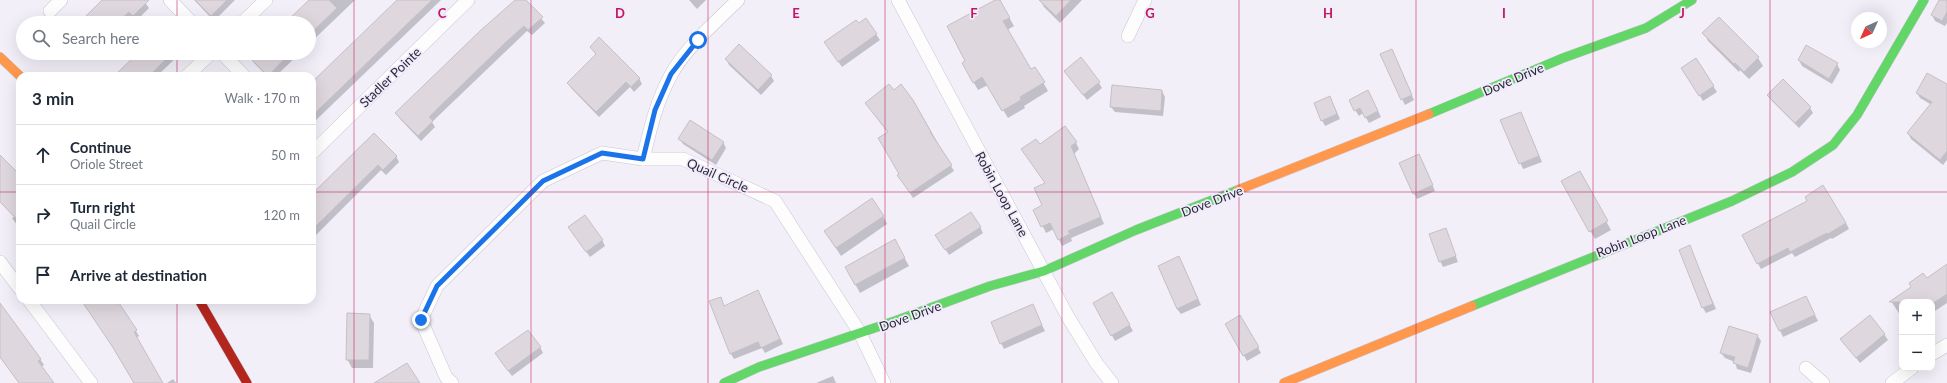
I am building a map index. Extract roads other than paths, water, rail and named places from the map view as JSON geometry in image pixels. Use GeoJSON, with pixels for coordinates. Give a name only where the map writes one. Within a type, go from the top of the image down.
{"type":"FeatureCollection","features":[{"type":"Feature","properties":{"kind":"street"},"geometry":{"type":"LineString","coordinates":[[50,11],[61,0]]}},
{"type":"Feature","properties":{"kind":"street"},"geometry":{"type":"LineString","coordinates":[[170,0],[185,16]]}},
{"type":"Feature","properties":{"kind":"street"},"geometry":{"type":"LineString","coordinates":[[249,16],[266,0]]}},
{"type":"Feature","properties":{"kind":"street","name":"Stadler Pointe"},"geometry":{"type":"LineString","coordinates":[[316,147],[468,0]]}},
{"type":"Feature","properties":{"kind":"street"},"geometry":{"type":"LineString","coordinates":[[643,159],[655,110],[671,74],[698,40],[738,0]]}},
{"type":"Feature","properties":{"kind":"street","name":"Robin Loop Lane"},"geometry":{"type":"LineString","coordinates":[[898,0],[1071,322],[1097,364],[1112,383]]}},
{"type":"Feature","properties":{"kind":"street"},"geometry":{"type":"LineString","coordinates":[[1128,36],[1145,0]]}},
{"type":"Feature","properties":{"kind":"street","name":"Dove Drive"},"geometry":{"type":"LineString","coordinates":[[724,383],[758,367],[860,333],[990,286],[1044,271],[1136,230],[1360,142],[1563,58],[1646,28],[1692,0]]}},
{"type":"Feature","properties":{"kind":"street","name":"Robin Loop Lane"},"geometry":{"type":"LineString","coordinates":[[1284,383],[1589,257],[1732,201],[1792,172],[1832,145],[1857,115],[1924,0]]}},
{"type":"Feature","properties":{"kind":"street"},"geometry":{"type":"LineString","coordinates":[[0,57],[16,72]]}},
{"type":"Feature","properties":{"kind":"street"},"geometry":{"type":"LineString","coordinates":[[191,72],[204,60]]}},
{"type":"Feature","properties":{"kind":"street"},"geometry":{"type":"LineString","coordinates":[[229,60],[240,72]]}},
{"type":"Feature","properties":{"kind":"street","name":"Quail Circle"},"geometry":{"type":"LineString","coordinates":[[452,383],[446,377],[421,320],[437,286],[543,181],[602,153],[643,159],[683,159],[775,201],[860,333],[884,383]]}},
{"type":"Feature","properties":{"kind":"street"},"geometry":{"type":"LineString","coordinates":[[0,262],[16,284]]}},
{"type":"Feature","properties":{"kind":"street"},"geometry":{"type":"LineString","coordinates":[[32,304],[91,383]]}},
{"type":"Feature","properties":{"kind":"street"},"geometry":{"type":"LineString","coordinates":[[201,304],[247,383]]}},
{"type":"Feature","properties":{"kind":"street"},"geometry":{"type":"LineString","coordinates":[[1935,352],[1947,345]]}},
{"type":"Feature","properties":{"kind":"street"},"geometry":{"type":"LineString","coordinates":[[1806,368],[1823,383]]}},
{"type":"Feature","properties":{"kind":"street"},"geometry":{"type":"LineString","coordinates":[[1892,383],[1908,371]]}}]}
